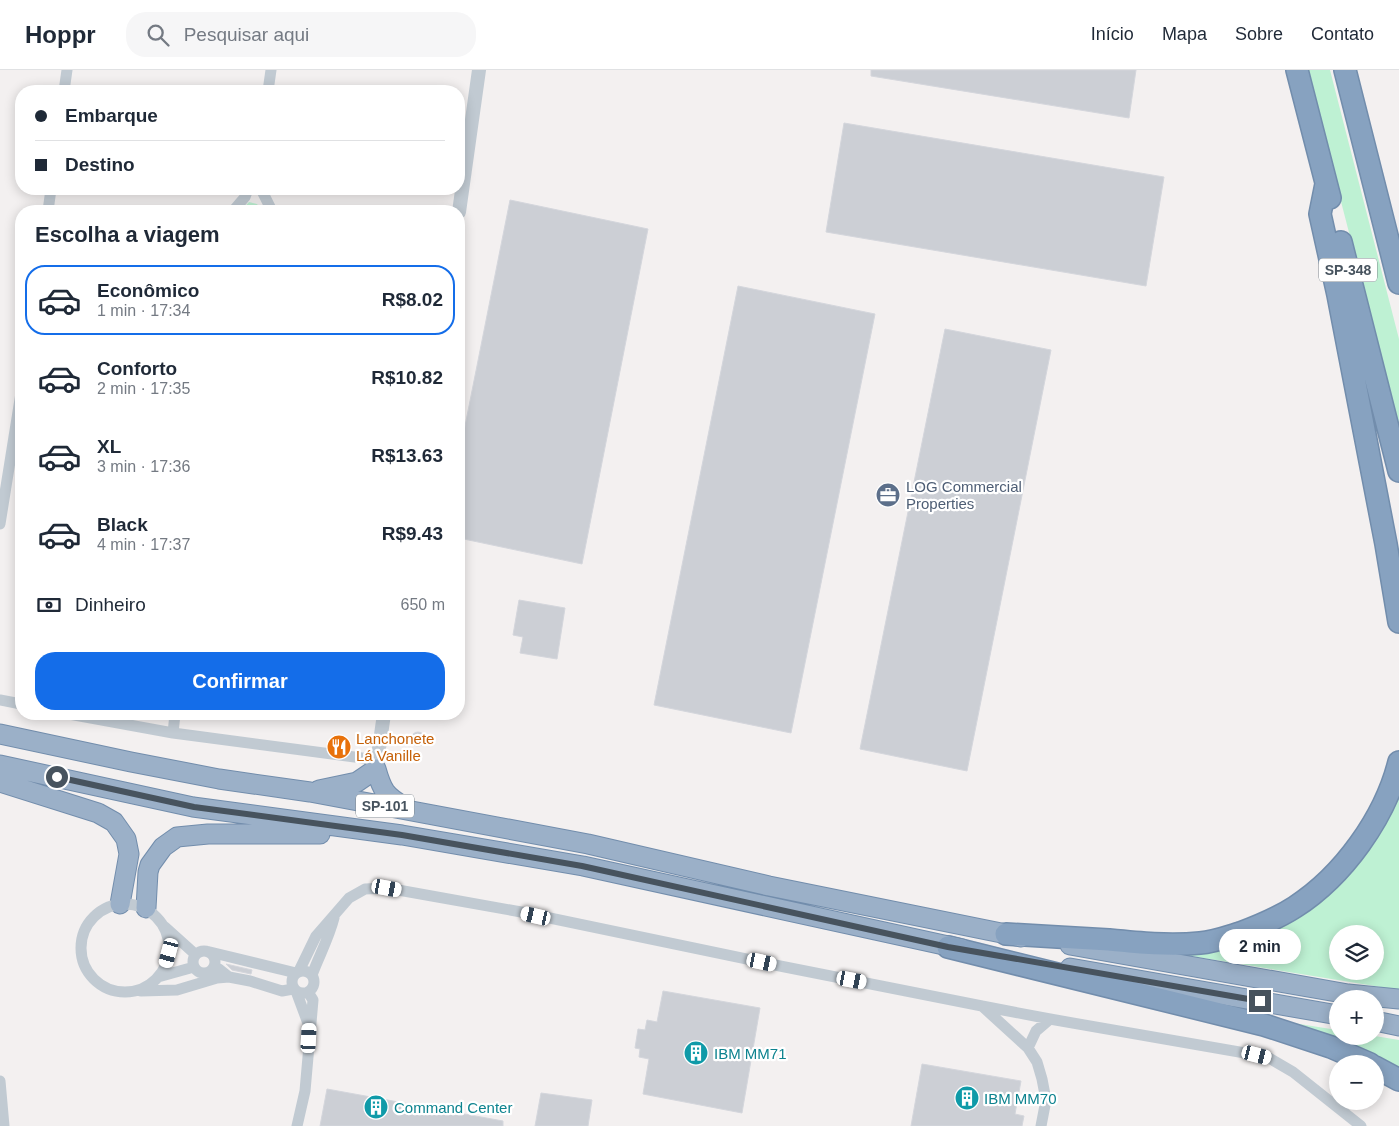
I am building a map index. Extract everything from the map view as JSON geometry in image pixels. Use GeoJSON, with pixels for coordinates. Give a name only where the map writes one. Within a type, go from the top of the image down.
{"type":"FeatureCollection","features":[{"type":"Feature","properties":{"kind":"highway","name":"SP-348"},"geometry":{"type":"LineString","coordinates":[[1297,70],[1399,471]]}},
{"type":"Feature","properties":{"kind":"highway","name":"SP-348"},"geometry":{"type":"LineString","coordinates":[[1345,70],[1399,284]]}},
{"type":"Feature","properties":{"kind":"highway"},"geometry":{"type":"LineString","coordinates":[[1372,172],[1393,210],[1399,227]]}},
{"type":"Feature","properties":{"kind":"highway"},"geometry":{"type":"LineString","coordinates":[[1326,184],[1320,214],[1386,544],[1399,622]]}},
{"type":"Feature","properties":{"kind":"highway","name":"SP-101"},"geometry":{"type":"LineString","coordinates":[[0,734],[218,779],[310,792],[588,844],[769,886],[1006,934],[1348,994],[1399,999]]}},
{"type":"Feature","properties":{"kind":"highway"},"geometry":{"type":"LineString","coordinates":[[1006,934],[1173,945],[1202,943],[1228,937],[1274,919],[1295,908],[1315,893],[1351,855],[1381,809],[1399,762]]}},
{"type":"Feature","properties":{"kind":"highway","name":"SP-101"},"geometry":{"type":"LineString","coordinates":[[0,765],[194,807],[402,835],[582,866],[948,947],[1329,1013]]}},
{"type":"Feature","properties":{"kind":"highway"},"geometry":{"type":"LineString","coordinates":[[310,792],[357,782],[376,765],[385,794],[399,804],[423,813]]}},
{"type":"Feature","properties":{"kind":"highway"},"geometry":{"type":"LineString","coordinates":[[0,782],[98,813],[114,822],[126,839],[130,854],[120,904]]}},
{"type":"Feature","properties":{"kind":"highway"},"geometry":{"type":"LineString","coordinates":[[146,908],[150,865],[163,847],[177,837],[208,834],[402,835]]}},
{"type":"Feature","properties":{"kind":"highway"},"geometry":{"type":"LineString","coordinates":[[948,947],[1264,1025],[1349,1055]]}},
{"type":"Feature","properties":{"kind":"highway"},"geometry":{"type":"LineString","coordinates":[[1384,1024],[1399,1026]]}},
{"type":"Feature","properties":{"kind":"highway"},"geometry":{"type":"LineString","coordinates":[[1384,1072],[1399,1080]]}},
{"type":"Feature","properties":{"kind":"street"},"geometry":{"type":"LineString","coordinates":[[65,85],[67,70]]}},
{"type":"Feature","properties":{"kind":"street"},"geometry":{"type":"LineString","coordinates":[[269,85],[271,70]]}},
{"type":"Feature","properties":{"kind":"street"},"geometry":{"type":"LineString","coordinates":[[465,171],[480,70]]}},
{"type":"Feature","properties":{"kind":"street"},"geometry":{"type":"LineString","coordinates":[[252,195],[268,205]]}},
{"type":"Feature","properties":{"kind":"street"},"geometry":{"type":"LineString","coordinates":[[0,524],[15,430]]}},
{"type":"Feature","properties":{"kind":"street"},"geometry":{"type":"LineString","coordinates":[[0,700],[15,703]]}},
{"type":"Feature","properties":{"kind":"street"},"geometry":{"type":"LineString","coordinates":[[102,720],[376,765],[383,720]]}},
{"type":"Feature","properties":{"kind":"street"},"geometry":{"type":"LineString","coordinates":[[173,733],[175,720]]}},
{"type":"Feature","properties":{"kind":"street"},"geometry":{"type":"LineString","coordinates":[[310,1028],[291,982],[316,936],[349,898],[365,889],[387,888],[521,912],[780,966],[1050,1019],[1245,1052],[1269,1058],[1293,1072],[1360,1126]]}},
{"type":"Feature","properties":{"kind":"street"},"geometry":{"type":"LineString","coordinates":[[134,991],[148,986],[166,966],[169,940],[158,918],[146,908],[134,904],[120,904],[106,908],[94,916],[86,927],[82,941],[82,955],[86,968],[94,980],[106,988],[120,992],[177,990],[217,978],[229,977],[282,991],[295,990],[302,994],[308,992],[313,986],[312,975],[320,952],[330,934],[335,914]]}},
{"type":"Feature","properties":{"kind":"street"},"geometry":{"type":"LineString","coordinates":[[162,924],[195,954]]}},
{"type":"Feature","properties":{"kind":"street"},"geometry":{"type":"LineString","coordinates":[[229,977],[219,969],[206,973],[199,972],[194,967],[192,960],[195,954],[202,950],[297,972],[306,971],[312,975]]}},
{"type":"Feature","properties":{"kind":"street"},"geometry":{"type":"LineString","coordinates":[[210,952],[215,958],[213,969],[210,972]]}},
{"type":"Feature","properties":{"kind":"street"},"geometry":{"type":"LineString","coordinates":[[158,977],[194,967]]}},
{"type":"Feature","properties":{"kind":"street"},"geometry":{"type":"LineString","coordinates":[[297,1126],[305,1091],[313,1000],[308,992]]}},
{"type":"Feature","properties":{"kind":"street"},"geometry":{"type":"LineString","coordinates":[[982,1006],[1028,1048],[1037,1062],[1046,1100],[1041,1126]]}},
{"type":"Feature","properties":{"kind":"street"},"geometry":{"type":"LineString","coordinates":[[1028,1048],[1036,1031],[1050,1019]]}},
{"type":"Feature","properties":{"kind":"street"},"geometry":{"type":"LineString","coordinates":[[0,1081],[4,1126]]}},
{"type":"Feature","properties":{"kind":"green space"},"geometry":{"type":"Polygon","coordinates":[[[1307,70],[1330,70],[1399,339],[1399,426],[1307,70]]]}},
{"type":"Feature","properties":{"kind":"green space"},"geometry":{"type":"Polygon","coordinates":[[[249,202],[258,205],[246,205],[249,202]]]}},
{"type":"Feature","properties":{"kind":"green space"},"geometry":{"type":"Polygon","coordinates":[[[1399,782],[1399,990],[1338,980],[1384,980],[1384,925],[1329,925],[1329,979],[1179,954],[1282,921],[1399,782]]]}},
{"type":"Feature","properties":{"kind":"green space"},"geometry":{"type":"Polygon","coordinates":[[[1268,1019],[1329,1029],[1329,1045],[1268,1019]]]}},
{"type":"Feature","properties":{"kind":"green space"},"geometry":{"type":"Polygon","coordinates":[[[1384,1038],[1399,1040],[1399,1074],[1384,1068],[1384,1055],[1354,1055],[1330,1045],[1384,1045],[1384,1038]]]}},
{"type":"Feature","properties":{"kind":"building"},"geometry":{"type":"Polygon","coordinates":[[[871,70],[1136,70],[1129,118],[871,76],[871,70]]]}},
{"type":"Feature","properties":{"kind":"building"},"geometry":{"type":"Polygon","coordinates":[[[844,123],[1164,177],[1146,286],[826,232],[844,123]]]}},
{"type":"Feature","properties":{"kind":"building"},"geometry":{"type":"Polygon","coordinates":[[[510,200],[648,229],[582,564],[465,539],[465,426],[510,200]]]}},
{"type":"Feature","properties":{"kind":"building"},"geometry":{"type":"Polygon","coordinates":[[[738,286],[875,314],[791,733],[654,705],[738,286]]]}},
{"type":"Feature","properties":{"kind":"building"},"geometry":{"type":"Polygon","coordinates":[[[945,329],[1051,350],[967,771],[860,749],[945,329]]]}},
{"type":"Feature","properties":{"kind":"building"},"geometry":{"type":"Polygon","coordinates":[[[519,600],[565,608],[557,659],[520,653],[523,637],[513,635],[519,600]]]}},
{"type":"Feature","properties":{"kind":"building"},"geometry":{"type":"Polygon","coordinates":[[[418,732],[423,734],[425,739],[423,744],[418,746],[413,744],[411,739],[413,734],[418,732]]]}},
{"type":"Feature","properties":{"kind":"building"},"geometry":{"type":"Polygon","coordinates":[[[226,964],[252,970],[251,974],[232,970],[226,964]]]}},
{"type":"Feature","properties":{"kind":"building","name":"IBM MM71"},"geometry":{"type":"Polygon","coordinates":[[[663,991],[760,1008],[742,1113],[643,1094],[649,1059],[639,1057],[640,1049],[635,1048],[638,1029],[645,1030],[647,1020],[657,1022],[663,991]]]}},
{"type":"Feature","properties":{"kind":"building","name":"IBM MM70"},"geometry":{"type":"Polygon","coordinates":[[[922,1064],[1021,1081],[1015,1114],[1024,1116],[1022,1126],[911,1126],[922,1064]]]}},
{"type":"Feature","properties":{"kind":"building","name":"Command Center"},"geometry":{"type":"Polygon","coordinates":[[[327,1089],[503,1121],[503,1126],[320,1126],[327,1089]]]}},
{"type":"Feature","properties":{"kind":"building","name":"Command Center"},"geometry":{"type":"Polygon","coordinates":[[[541,1093],[592,1100],[588,1126],[535,1126],[541,1093]]]}},
{"type":"Feature","properties":{"kind":"place","name":"LOG Commercial Properties"},"geometry":{"type":"Point","coordinates":[888,495]}},
{"type":"Feature","properties":{"kind":"place","name":"Lanchonete Lá Vanille"},"geometry":{"type":"Point","coordinates":[339,747]}},
{"type":"Feature","properties":{"kind":"place","name":"IBM MM71"},"geometry":{"type":"Point","coordinates":[696,1053]}},
{"type":"Feature","properties":{"kind":"place","name":"IBM MM70"},"geometry":{"type":"Point","coordinates":[967,1098]}},
{"type":"Feature","properties":{"kind":"place","name":"Command Center"},"geometry":{"type":"Point","coordinates":[376,1107]}},
{"type":"Feature","properties":{"kind":"route"},"geometry":{"type":"LineString","coordinates":[[57,777],[194,807],[402,835],[582,866],[948,947],[1260,1001]]}}]}
